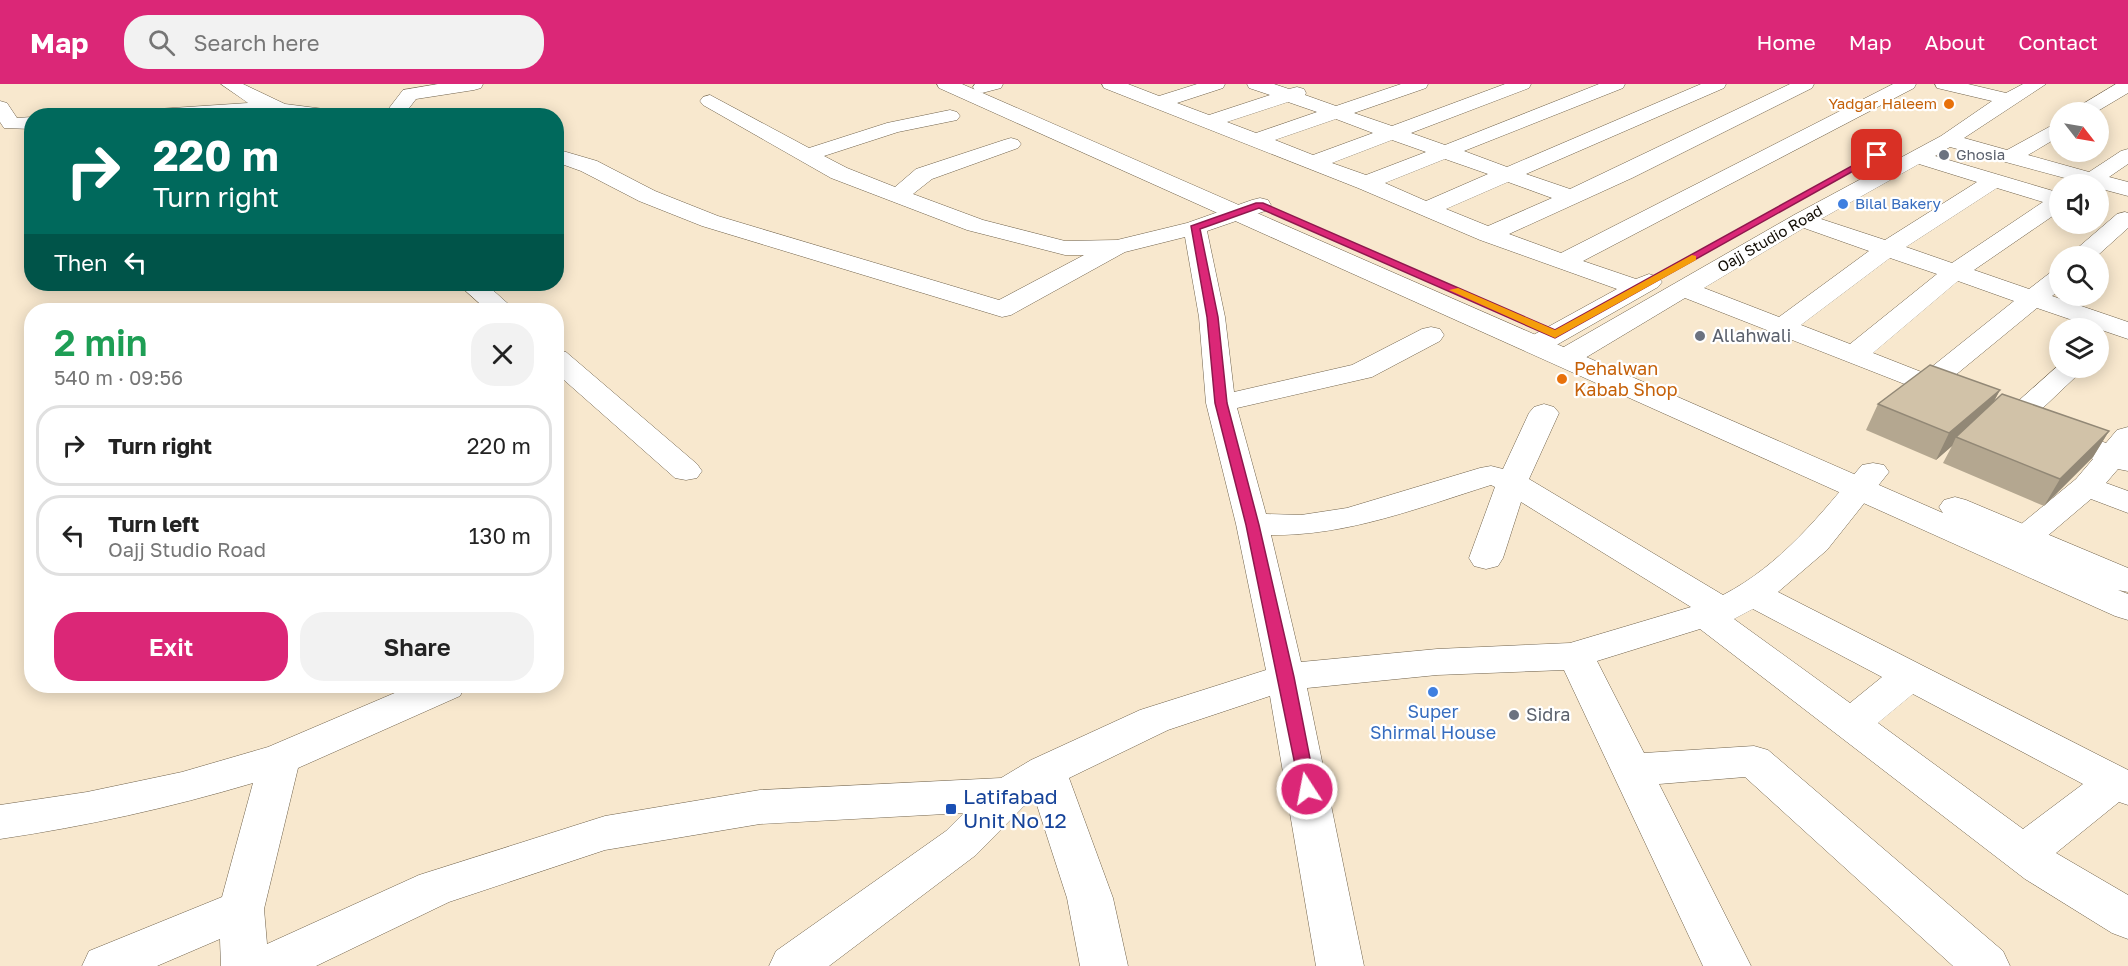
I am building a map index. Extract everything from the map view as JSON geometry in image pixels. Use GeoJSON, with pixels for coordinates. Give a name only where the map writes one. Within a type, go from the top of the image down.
{"type":"FeatureCollection","features":[{"type":"Feature","properties":{"kind":"street"},"geometry":{"type":"LineString","coordinates":[[230,84],[269,107]]}},
{"type":"Feature","properties":{"kind":"street"},"geometry":{"type":"LineString","coordinates":[[399,108],[410,94],[474,84]]}},
{"type":"Feature","properties":{"kind":"street"},"geometry":{"type":"LineString","coordinates":[[946,84],[1249,209]]}},
{"type":"Feature","properties":{"kind":"street"},"geometry":{"type":"LineString","coordinates":[[1160,102],[1216,84]]}},
{"type":"Feature","properties":{"kind":"street"},"geometry":{"type":"LineString","coordinates":[[1256,84],[1571,197]]}},
{"type":"Feature","properties":{"kind":"street"},"geometry":{"type":"LineString","coordinates":[[1256,140],[1419,84]]}},
{"type":"Feature","properties":{"kind":"street"},"geometry":{"type":"LineString","coordinates":[[1312,163],[1522,84]]}},
{"type":"Feature","properties":{"kind":"street"},"geometry":{"type":"LineString","coordinates":[[1426,209],[1717,84]]}},
{"type":"Feature","properties":{"kind":"street"},"geometry":{"type":"LineString","coordinates":[[1488,235],[1805,84]]}},
{"type":"Feature","properties":{"kind":"street"},"geometry":{"type":"LineString","coordinates":[[1564,261],[1907,84]]}},
{"type":"Feature","properties":{"kind":"street"},"geometry":{"type":"LineString","coordinates":[[1944,84],[1997,92]]}},
{"type":"Feature","properties":{"kind":"street","name":"Oajj Studio Road"},"geometry":{"type":"LineString","coordinates":[[1956,108],[1997,92],[2037,84]]}},
{"type":"Feature","properties":{"kind":"street"},"geometry":{"type":"LineString","coordinates":[[984,85],[1249,209],[1866,480],[2128,608]]}},
{"type":"Feature","properties":{"kind":"street"},"geometry":{"type":"LineString","coordinates":[[1121,85],[1366,183],[1488,235],[1637,288]]}},
{"type":"Feature","properties":{"kind":"street"},"geometry":{"type":"LineString","coordinates":[[1366,183],[1607,85],[1735,118]]}},
{"type":"Feature","properties":{"kind":"street"},"geometry":{"type":"LineString","coordinates":[[2100,102],[2128,85]]}},
{"type":"Feature","properties":{"kind":"street"},"geometry":{"type":"LineString","coordinates":[[1210,122],[1314,87]]}},
{"type":"Feature","properties":{"kind":"street","name":"Oajj Studio Road"},"geometry":{"type":"LineString","coordinates":[[1575,353],[1674,281],[1802,220],[1948,140],[1997,92]]}},
{"type":"Feature","properties":{"kind":"street"},"geometry":{"type":"LineString","coordinates":[[710,101],[838,173],[975,225],[1065,248],[1117,248]]}},
{"type":"Feature","properties":{"kind":"street"},"geometry":{"type":"LineString","coordinates":[[0,107],[11,124],[24,123]]}},
{"type":"Feature","properties":{"kind":"street"},"geometry":{"type":"LineString","coordinates":[[255,108],[274,108]]}},
{"type":"Feature","properties":{"kind":"street"},"geometry":{"type":"LineString","coordinates":[[807,155],[894,127],[950,116]]}},
{"type":"Feature","properties":{"kind":"street","name":"Oajj Studio Road"},"geometry":{"type":"LineString","coordinates":[[1724,240],[1918,132]]}},
{"type":"Feature","properties":{"kind":"street"},"geometry":{"type":"LineString","coordinates":[[2010,157],[2049,134]]}},
{"type":"Feature","properties":{"kind":"street"},"geometry":{"type":"LineString","coordinates":[[1948,140],[2073,174]]}},
{"type":"Feature","properties":{"kind":"street"},"geometry":{"type":"LineString","coordinates":[[898,195],[924,174],[1011,144]]}},
{"type":"Feature","properties":{"kind":"street"},"geometry":{"type":"LineString","coordinates":[[2100,174],[2128,155]]}},
{"type":"Feature","properties":{"kind":"street"},"geometry":{"type":"LineString","coordinates":[[1917,157],[2049,197]]}},
{"type":"Feature","properties":{"kind":"street"},"geometry":{"type":"LineString","coordinates":[[564,158],[589,166],[647,196],[710,221],[1002,309],[1117,248],[1195,228],[1249,209]]}},
{"type":"Feature","properties":{"kind":"street"},"geometry":{"type":"LineString","coordinates":[[1782,327],[1886,250],[1993,181]]}},
{"type":"Feature","properties":{"kind":"street"},"geometry":{"type":"LineString","coordinates":[[2109,184],[2128,189]]}},
{"type":"Feature","properties":{"kind":"street"},"geometry":{"type":"LineString","coordinates":[[1854,355],[1953,273],[2049,208]]}},
{"type":"Feature","properties":{"kind":"street"},"geometry":{"type":"LineString","coordinates":[[2109,215],[2127,220]]}},
{"type":"Feature","properties":{"kind":"street"},"geometry":{"type":"LineString","coordinates":[[1802,220],[2118,328]]}},
{"type":"Feature","properties":{"kind":"street"},"geometry":{"type":"LineString","coordinates":[[2095,246],[2127,220]]}},
{"type":"Feature","properties":{"kind":"street"},"geometry":{"type":"LineString","coordinates":[[1195,228],[1212,317],[1221,403],[1252,525],[1286,677],[1340,966]]}},
{"type":"Feature","properties":{"kind":"street"},"geometry":{"type":"LineString","coordinates":[[1674,281],[1782,327],[1994,410],[2123,451],[2087,486],[2026,537]]}},
{"type":"Feature","properties":{"kind":"street","name":"Oajj Studio Road"},"geometry":{"type":"LineString","coordinates":[[1545,340],[1637,288],[1674,281]]}},
{"type":"Feature","properties":{"kind":"street"},"geometry":{"type":"LineString","coordinates":[[1927,384],[2049,286]]}},
{"type":"Feature","properties":{"kind":"street"},"geometry":{"type":"LineString","coordinates":[[479,291],[494,303]]}},
{"type":"Feature","properties":{"kind":"street"},"geometry":{"type":"LineString","coordinates":[[1221,403],[1362,371],[1431,335]]}},
{"type":"Feature","properties":{"kind":"street"},"geometry":{"type":"LineString","coordinates":[[564,365],[686,471]]}},
{"type":"Feature","properties":{"kind":"street"},"geometry":{"type":"LineString","coordinates":[[1994,410],[2053,378]]}},
{"type":"Feature","properties":{"kind":"street"},"geometry":{"type":"LineString","coordinates":[[1486,558],[1512,482],[1544,413]]}},
{"type":"Feature","properties":{"kind":"street"},"geometry":{"type":"LineString","coordinates":[[1252,525],[1301,525],[1350,518],[1491,475],[1512,482],[1726,606],[1910,675],[2121,786],[2024,853]]}},
{"type":"Feature","properties":{"kind":"street"},"geometry":{"type":"LineString","coordinates":[[1866,480],[2026,537],[2128,581]]}},
{"type":"Feature","properties":{"kind":"street"},"geometry":{"type":"LineString","coordinates":[[793,966],[961,843],[1009,794],[1046,771],[1154,720],[1286,677],[1437,662],[1576,656],[1588,650],[1726,606],[1815,543],[1866,480]]}},
{"type":"Feature","properties":{"kind":"street"},"geometry":{"type":"LineString","coordinates":[[2087,486],[2128,503]]}},
{"type":"Feature","properties":{"kind":"street"},"geometry":{"type":"LineString","coordinates":[[1726,606],[1851,724],[2041,866],[2128,919]]}},
{"type":"Feature","properties":{"kind":"street"},"geometry":{"type":"LineString","coordinates":[[1576,656],[1727,966]]}},
{"type":"Feature","properties":{"kind":"street"},"geometry":{"type":"LineString","coordinates":[[1851,724],[1910,675]]}},
{"type":"Feature","properties":{"kind":"street"},"geometry":{"type":"LineString","coordinates":[[0,822],[87,809],[182,788],[280,759],[430,693]]}},
{"type":"Feature","properties":{"kind":"street"},"geometry":{"type":"LineString","coordinates":[[246,966],[241,909],[280,759]]}},
{"type":"Feature","properties":{"kind":"street"},"geometry":{"type":"LineString","coordinates":[[1632,770],[1754,761],[1986,966]]}},
{"type":"Feature","properties":{"kind":"street"},"geometry":{"type":"LineString","coordinates":[[1046,771],[1090,898],[1104,966]]}},
{"type":"Feature","properties":{"kind":"street"},"geometry":{"type":"LineString","coordinates":[[268,966],[435,888],[605,833],[760,807],[1009,794]]}},
{"type":"Feature","properties":{"kind":"street"},"geometry":{"type":"LineString","coordinates":[[106,966],[241,909]]}},
{"type":"Feature","properties":{"kind":"building"},"geometry":{"type":"Polygon","coordinates":[[[1930,365],[2000,390],[1949,433],[1878,404],[1930,365]]]}},
{"type":"Feature","properties":{"kind":"building"},"geometry":{"type":"Polygon","coordinates":[[[2002,394],[2109,431],[2060,479],[1956,437],[2002,394]]]}},
{"type":"Feature","properties":{"kind":"slow traffic"},"geometry":{"type":"LineString","coordinates":[[1455,290],[1555,334],[1692,258]]}},
{"type":"Feature","properties":{"kind":"place","name":"Yadgar Haleem"},"geometry":{"type":"Point","coordinates":[1949,104]}},
{"type":"Feature","properties":{"kind":"place","name":"Ghosia"},"geometry":{"type":"Point","coordinates":[1944,155]}},
{"type":"Feature","properties":{"kind":"place","name":"Bilal Bakery"},"geometry":{"type":"Point","coordinates":[1843,204]}},
{"type":"Feature","properties":{"kind":"place","name":"Allahwali"},"geometry":{"type":"Point","coordinates":[1700,336]}},
{"type":"Feature","properties":{"kind":"place","name":"Pehalwan Kabab Shop"},"geometry":{"type":"Point","coordinates":[1562,379]}},
{"type":"Feature","properties":{"kind":"place","name":"Super Shirmal House"},"geometry":{"type":"Point","coordinates":[1433,692]}},
{"type":"Feature","properties":{"kind":"place","name":"Sidra"},"geometry":{"type":"Point","coordinates":[1514,715]}},
{"type":"Feature","properties":{"kind":"place","name":"Latifabad Unit No 12"},"geometry":{"type":"Point","coordinates":[951,809]}},
{"type":"Feature","properties":{"kind":"route"},"geometry":{"type":"LineString","coordinates":[[1307,789],[1286,677],[1252,525],[1221,403],[1212,317],[1195,228],[1260,205],[1555,334],[1877,155]]}}]}
